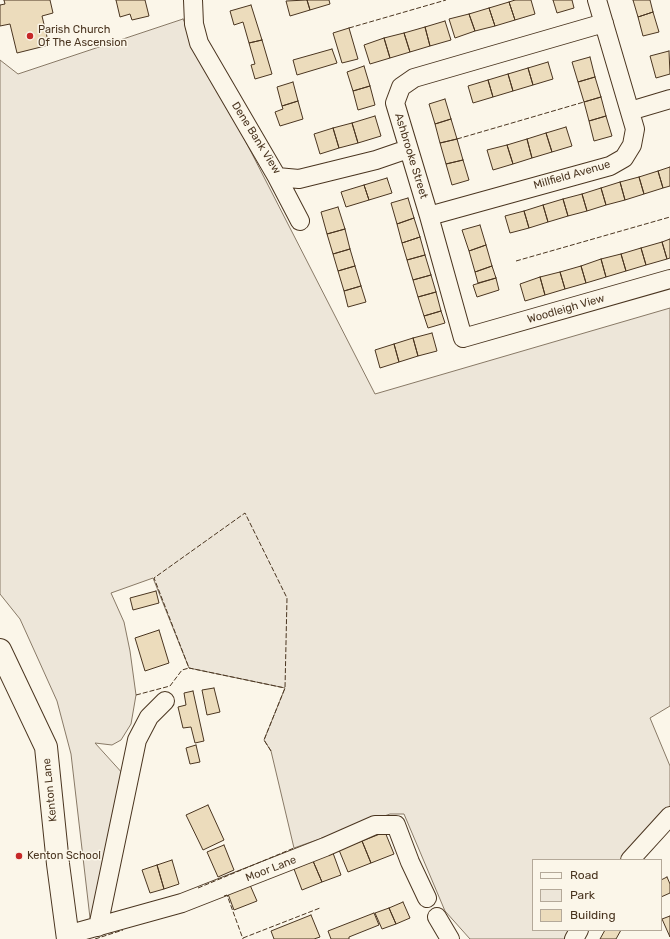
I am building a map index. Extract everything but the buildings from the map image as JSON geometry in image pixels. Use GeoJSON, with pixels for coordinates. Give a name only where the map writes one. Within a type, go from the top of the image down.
{"type":"FeatureCollection","features":[{"type":"Feature","properties":{"kind":"main road","name":"Kenton Lane"},"geometry":{"type":"LineString","coordinates":[[0,650],[46,747],[67,937]]}},
{"type":"Feature","properties":{"kind":"street","name":"Dene Bank View"},"geometry":{"type":"LineString","coordinates":[[193,0],[194,24],[199,43],[277,177],[299,180],[376,160],[408,149]]}},
{"type":"Feature","properties":{"kind":"street","name":"Millfield Avenue"},"geometry":{"type":"LineString","coordinates":[[429,216],[610,166],[624,158],[632,145],[635,129],[597,0]]}},
{"type":"Feature","properties":{"kind":"street","name":"Ashbrooke Street"},"geometry":{"type":"LineString","coordinates":[[463,338],[429,216],[395,103],[401,87],[414,78],[604,23]]}},
{"type":"Feature","properties":{"kind":"street"},"geometry":{"type":"LineString","coordinates":[[630,111],[670,99]]}},
{"type":"Feature","properties":{"kind":"street"},"geometry":{"type":"LineString","coordinates":[[277,177],[300,221]]}},
{"type":"Feature","properties":{"kind":"street","name":"Woodleigh View"},"geometry":{"type":"LineString","coordinates":[[463,338],[670,279]]}},
{"type":"Feature","properties":{"kind":"street"},"geometry":{"type":"LineString","coordinates":[[98,927],[137,740],[149,717],[165,701]]}},
{"type":"Feature","properties":{"kind":"street"},"geometry":{"type":"LineString","coordinates":[[631,859],[670,816]]}},
{"type":"Feature","properties":{"kind":"street","name":"Moor Lane"},"geometry":{"type":"LineString","coordinates":[[67,937],[182,903],[325,847],[375,824],[396,824],[410,862],[427,898]]}},
{"type":"Feature","properties":{"kind":"street"},"geometry":{"type":"LineString","coordinates":[[436,917],[450,939]]}},
{"type":"Feature","properties":{"kind":"green space"},"geometry":{"type":"Polygon","coordinates":[[[183,19],[375,394],[670,308],[670,706],[650,718],[670,766],[670,806],[624,859],[532,859],[532,931],[570,931],[566,939],[470,939],[445,911],[404,814],[390,814],[294,848],[271,751],[264,740],[285,688],[189,668],[153,578],[111,593],[124,622],[130,651],[136,695],[131,724],[121,740],[112,745],[95,743],[124,775],[96,907],[90,918],[71,754],[57,701],[20,619],[0,594],[0,60],[18,74],[183,19]]]}},
{"type":"Feature","properties":{"kind":"fence"},"geometry":{"type":"LineString","coordinates":[[349,28],[446,0]]}},
{"type":"Feature","properties":{"kind":"fence"},"geometry":{"type":"LineString","coordinates":[[457,139],[584,102]]}},
{"type":"Feature","properties":{"kind":"fence"},"geometry":{"type":"LineString","coordinates":[[516,261],[670,217]]}},
{"type":"Feature","properties":{"kind":"fence"},"geometry":{"type":"LineString","coordinates":[[271,751],[264,740],[285,688],[287,598],[245,513],[154,578],[189,668],[285,688]]}},
{"type":"Feature","properties":{"kind":"fence"},"geometry":{"type":"LineString","coordinates":[[136,695],[170,686],[182,670],[189,668]]}},
{"type":"Feature","properties":{"kind":"fence"},"geometry":{"type":"LineString","coordinates":[[198,888],[294,848]]}},
{"type":"Feature","properties":{"kind":"fence"},"geometry":{"type":"LineString","coordinates":[[224,896],[227,895],[243,939]]}},
{"type":"Feature","properties":{"kind":"fence"},"geometry":{"type":"LineString","coordinates":[[243,938],[320,908]]}},
{"type":"Feature","properties":{"kind":"fence"},"geometry":{"type":"LineString","coordinates":[[95,939],[123,930]]}},
{"type":"Feature","properties":{"kind":"place","name":"Parish Church Of The Ascension"},"geometry":{"type":"Point","coordinates":[30,36]}},
{"type":"Feature","properties":{"kind":"place","name":"Kenton School"},"geometry":{"type":"Point","coordinates":[19,856]}}]}
